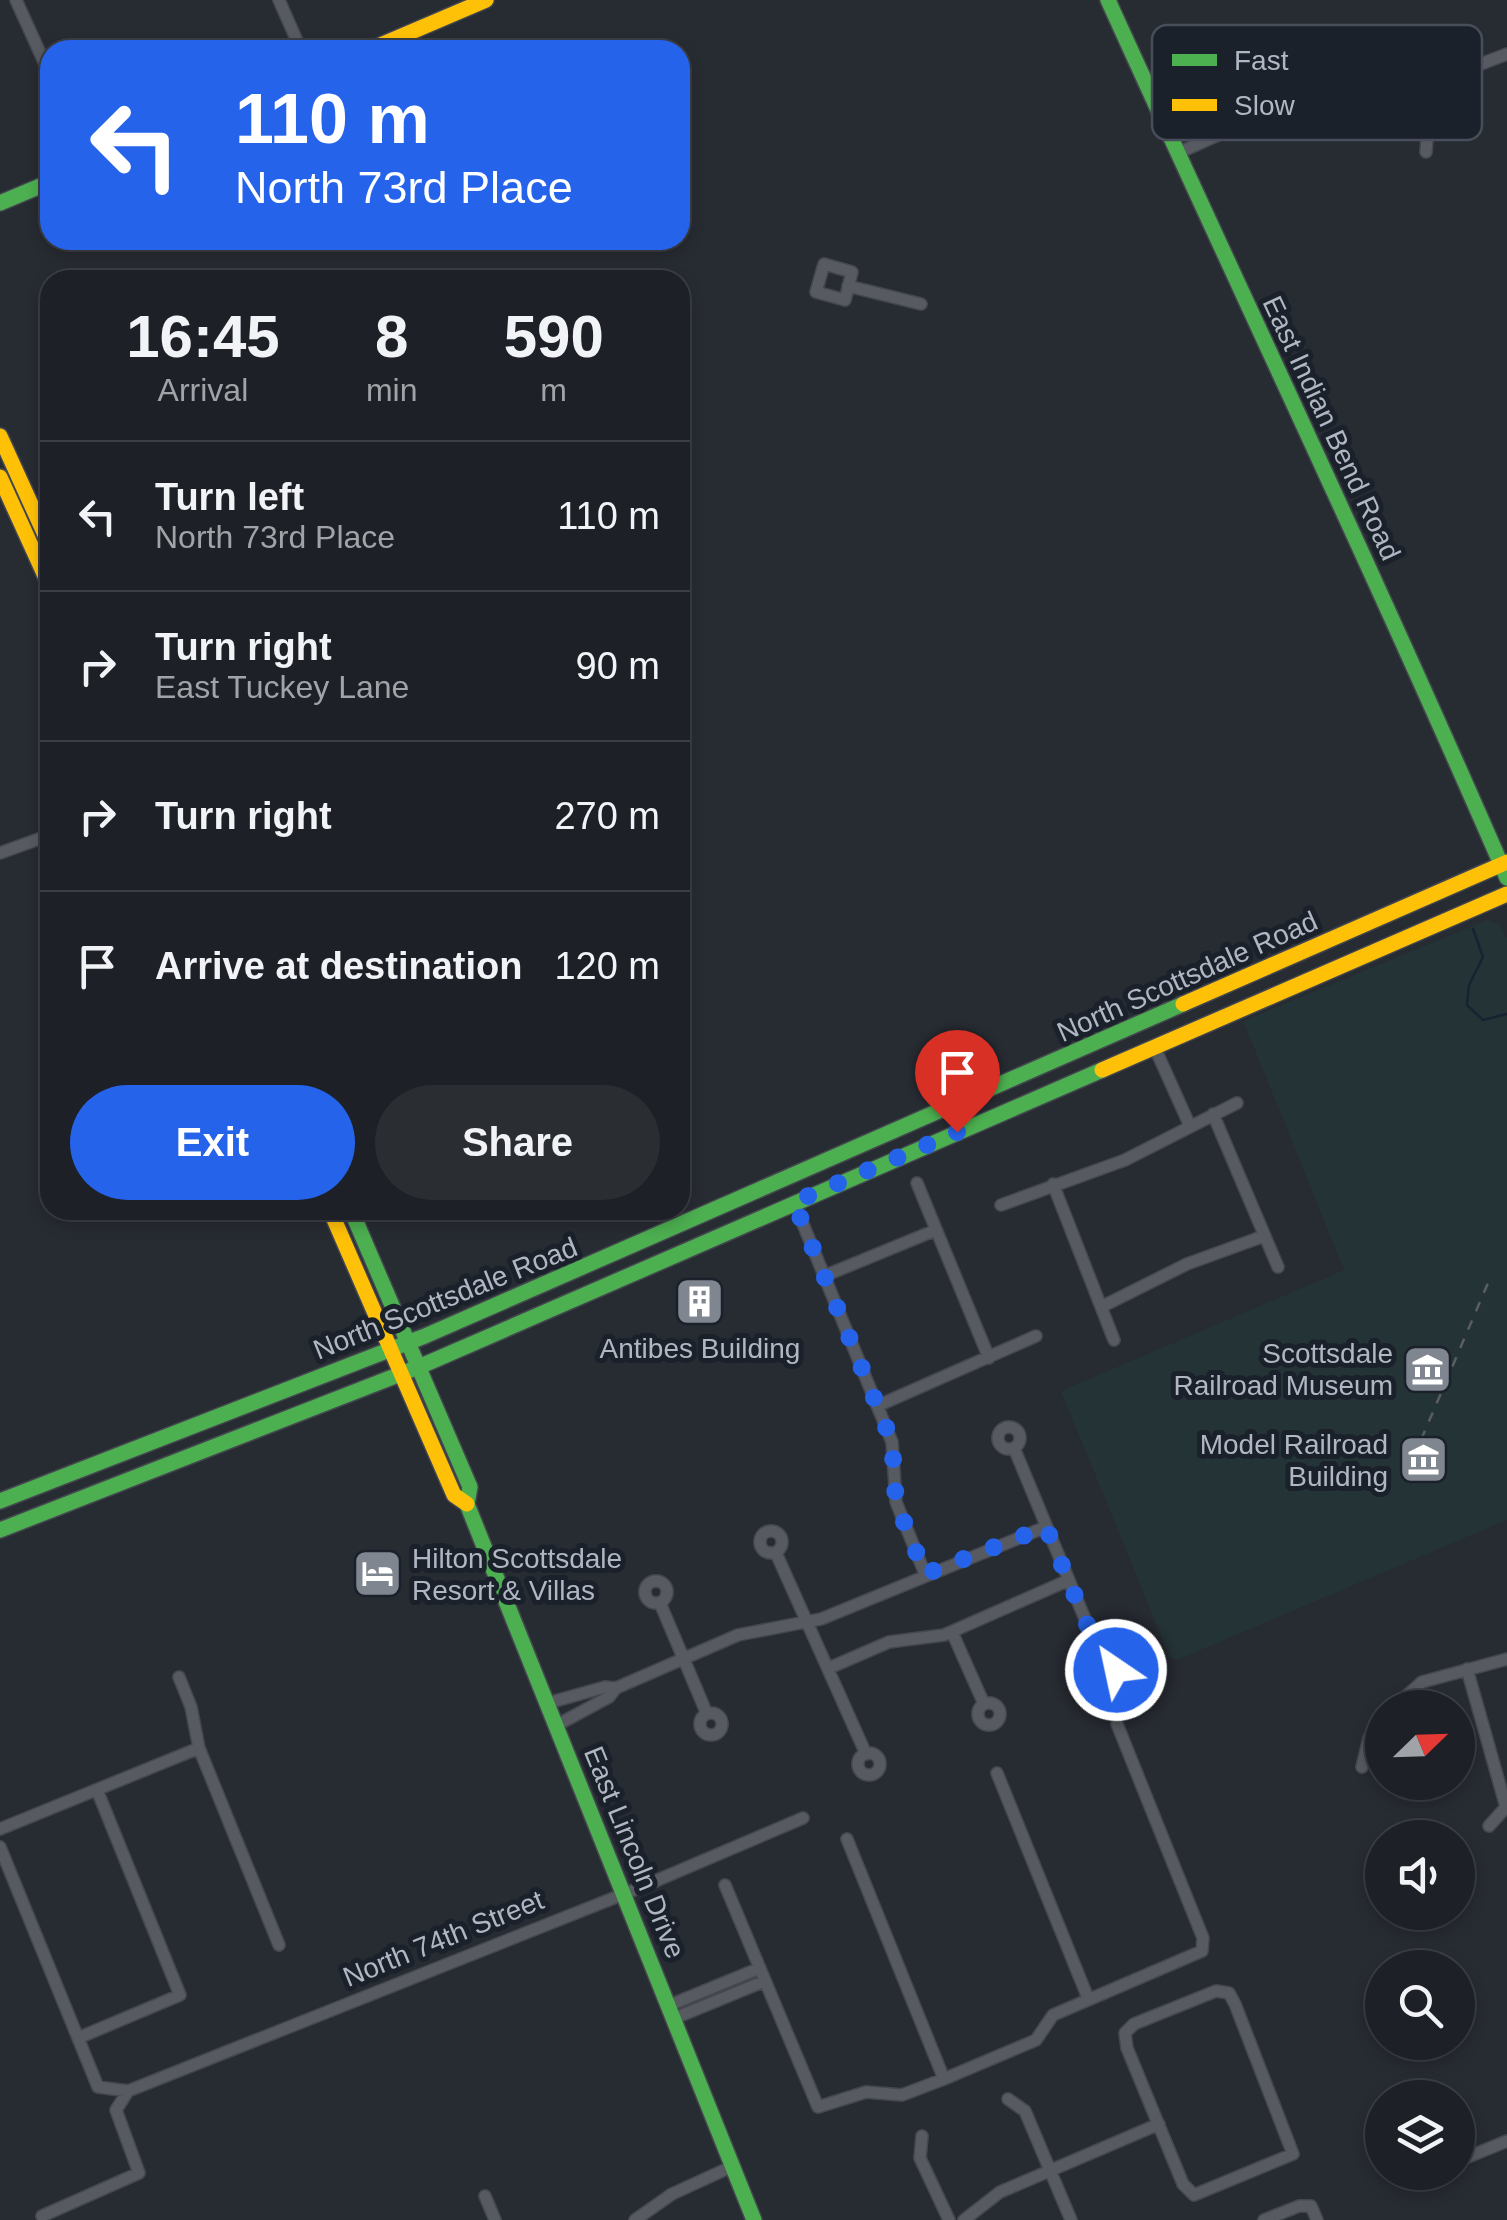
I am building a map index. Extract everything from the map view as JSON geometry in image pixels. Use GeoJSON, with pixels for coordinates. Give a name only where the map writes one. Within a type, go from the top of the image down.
{"type":"FeatureCollection","features":[{"type":"Feature","properties":{"kind":"main road"},"geometry":{"type":"LineString","coordinates":[[392,40],[486,0]]}},
{"type":"Feature","properties":{"kind":"main road","name":"East Indian Bend Road"},"geometry":{"type":"LineString","coordinates":[[1108,0],[1152,96]]}},
{"type":"Feature","properties":{"kind":"main road","name":"East Indian Bend Road"},"geometry":{"type":"LineString","coordinates":[[1172,140],[1341,514],[1395,620],[1505,868]]}},
{"type":"Feature","properties":{"kind":"main road"},"geometry":{"type":"LineString","coordinates":[[0,203],[40,186]]}},
{"type":"Feature","properties":{"kind":"main road"},"geometry":{"type":"LineString","coordinates":[[0,436],[5,475],[40,562]]}},
{"type":"Feature","properties":{"kind":"main road"},"geometry":{"type":"LineString","coordinates":[[5,475],[40,530]]}},
{"type":"Feature","properties":{"kind":"main road","name":"North Scottsdale Road"},"geometry":{"type":"LineString","coordinates":[[690,1220],[1505,868]]}},
{"type":"Feature","properties":{"kind":"main road","name":"North Scottsdale Road"},"geometry":{"type":"LineString","coordinates":[[0,1530],[403,1374],[1507,894]]}},
{"type":"Feature","properties":{"kind":"main road"},"geometry":{"type":"LineString","coordinates":[[1050,1063],[1080,1062],[1129,1041],[1154,1046],[1167,1024],[1222,1000],[1252,976]]}},
{"type":"Feature","properties":{"kind":"main road"},"geometry":{"type":"LineString","coordinates":[[723,1205],[774,1197],[794,1202],[805,1182],[856,1158],[883,1136]]}},
{"type":"Feature","properties":{"kind":"main road","name":"East Lincoln Drive"},"geometry":{"type":"LineString","coordinates":[[335,1220],[454,1495],[467,1504]]}},
{"type":"Feature","properties":{"kind":"main road","name":"East Lincoln Drive"},"geometry":{"type":"LineString","coordinates":[[355,1220],[470,1488],[467,1504],[754,2220]]}},
{"type":"Feature","properties":{"kind":"main road","name":"North Scottsdale Road"},"geometry":{"type":"LineString","coordinates":[[0,1501],[393,1349],[690,1220]]}},
{"type":"Feature","properties":{"kind":"main road"},"geometry":{"type":"LineString","coordinates":[[627,1248],[637,1270]]}},
{"type":"Feature","properties":{"kind":"street"},"geometry":{"type":"LineString","coordinates":[[16,0],[40,53]]}},
{"type":"Feature","properties":{"kind":"street"},"geometry":{"type":"LineString","coordinates":[[278,0],[296,40]]}},
{"type":"Feature","properties":{"kind":"street"},"geometry":{"type":"LineString","coordinates":[[1482,64],[1507,54]]}},
{"type":"Feature","properties":{"kind":"street"},"geometry":{"type":"LineString","coordinates":[[1178,153],[1207,140]]}},
{"type":"Feature","properties":{"kind":"street"},"geometry":{"type":"LineString","coordinates":[[1426,152],[1427,140]]}},
{"type":"Feature","properties":{"kind":"street"},"geometry":{"type":"LineString","coordinates":[[848,286],[921,304]]}},
{"type":"Feature","properties":{"kind":"street"},"geometry":{"type":"LineString","coordinates":[[0,853],[40,839]]}},
{"type":"Feature","properties":{"kind":"street"},"geometry":{"type":"LineString","coordinates":[[1154,1046],[1190,1126]]}},
{"type":"Feature","properties":{"kind":"street"},"geometry":{"type":"LineString","coordinates":[[1001,1205],[1124,1160],[1238,1103]]}},
{"type":"Feature","properties":{"kind":"street"},"geometry":{"type":"LineString","coordinates":[[1213,1114],[1278,1267]]}},
{"type":"Feature","properties":{"kind":"street"},"geometry":{"type":"LineString","coordinates":[[917,1183],[988,1358]]}},
{"type":"Feature","properties":{"kind":"street"},"geometry":{"type":"LineString","coordinates":[[1054,1184],[1114,1340]]}},
{"type":"Feature","properties":{"kind":"street"},"geometry":{"type":"LineString","coordinates":[[794,1202],[894,1450],[900,1515],[925,1574]]}},
{"type":"Feature","properties":{"kind":"street"},"geometry":{"type":"LineString","coordinates":[[824,1276],[936,1230]]}},
{"type":"Feature","properties":{"kind":"street"},"geometry":{"type":"LineString","coordinates":[[1101,1307],[1187,1264],[1264,1236]]}},
{"type":"Feature","properties":{"kind":"street"},"geometry":{"type":"LineString","coordinates":[[877,1406],[1036,1336]]}},
{"type":"Feature","properties":{"kind":"street"},"geometry":{"type":"LineString","coordinates":[[1014,1448],[1100,1655]]}},
{"type":"Feature","properties":{"kind":"street"},"geometry":{"type":"LineString","coordinates":[[557,1725],[609,1697],[616,1688],[738,1635],[808,1623],[1046,1527]]}},
{"type":"Feature","properties":{"kind":"street"},"geometry":{"type":"LineString","coordinates":[[776,1552],[866,1754]]}},
{"type":"Feature","properties":{"kind":"street"},"geometry":{"type":"LineString","coordinates":[[829,1668],[890,1642],[952,1632],[1069,1580]]}},
{"type":"Feature","properties":{"kind":"street"},"geometry":{"type":"LineString","coordinates":[[660,1603],[707,1714]]}},
{"type":"Feature","properties":{"kind":"street"},"geometry":{"type":"LineString","coordinates":[[952,1632],[984,1704]]}},
{"type":"Feature","properties":{"kind":"street"},"geometry":{"type":"LineString","coordinates":[[1413,1690],[1422,1682],[1507,1659]]}},
{"type":"Feature","properties":{"kind":"street"},"geometry":{"type":"LineString","coordinates":[[1467,1668],[1506,1806],[1489,1826]]}},
{"type":"Feature","properties":{"kind":"street"},"geometry":{"type":"LineString","coordinates":[[178,1677],[191,1706],[198,1748],[279,1945]]}},
{"type":"Feature","properties":{"kind":"street"},"geometry":{"type":"LineString","coordinates":[[548,1702],[605,1686],[616,1688]]}},
{"type":"Feature","properties":{"kind":"street"},"geometry":{"type":"LineString","coordinates":[[726,1885],[818,2107],[866,2092],[902,2095],[944,2078],[1036,2040],[1053,2015],[1202,1951],[1203,1938],[1117,1724]]}},
{"type":"Feature","properties":{"kind":"street"},"geometry":{"type":"LineString","coordinates":[[0,1829],[198,1748]]}},
{"type":"Feature","properties":{"kind":"street"},"geometry":{"type":"LineString","coordinates":[[1362,1767],[1365,1755]]}},
{"type":"Feature","properties":{"kind":"street"},"geometry":{"type":"LineString","coordinates":[[996,1773],[1088,1998]]}},
{"type":"Feature","properties":{"kind":"street"},"geometry":{"type":"LineString","coordinates":[[78,2038],[180,1995],[96,1790]]}},
{"type":"Feature","properties":{"kind":"street","name":"North 74th Street"},"geometry":{"type":"LineString","coordinates":[[128,2091],[624,1894],[803,1818]]}},
{"type":"Feature","properties":{"kind":"street"},"geometry":{"type":"LineString","coordinates":[[847,1839],[944,2078]]}},
{"type":"Feature","properties":{"kind":"street"},"geometry":{"type":"LineString","coordinates":[[0,1847],[98,2086],[128,2091],[116,2110],[140,2174],[42,2216]]}},
{"type":"Feature","properties":{"kind":"street"},"geometry":{"type":"LineString","coordinates":[[672,2012],[760,1968]]}},
{"type":"Feature","properties":{"kind":"street"},"geometry":{"type":"LineString","coordinates":[[672,2012],[765,1981]]}},
{"type":"Feature","properties":{"kind":"street"},"geometry":{"type":"LineString","coordinates":[[1216,1991],[1228,1993],[1293,2154],[1194,2195],[1184,2184],[1159,2124],[1127,2048],[1125,2033],[1134,2024],[1216,1991]]}},
{"type":"Feature","properties":{"kind":"street"},"geometry":{"type":"LineString","coordinates":[[1008,2099],[1025,2111],[1071,2220]]}},
{"type":"Feature","properties":{"kind":"street"},"geometry":{"type":"LineString","coordinates":[[964,2220],[990,2196],[1159,2124]]}},
{"type":"Feature","properties":{"kind":"street"},"geometry":{"type":"LineString","coordinates":[[922,2136],[920,2158],[949,2220]]}},
{"type":"Feature","properties":{"kind":"street"},"geometry":{"type":"LineString","coordinates":[[1475,2154],[1507,2141]]}},
{"type":"Feature","properties":{"kind":"street"},"geometry":{"type":"LineString","coordinates":[[635,2220],[672,2194],[733,2166]]}},
{"type":"Feature","properties":{"kind":"street"},"geometry":{"type":"LineString","coordinates":[[485,2196],[495,2220]]}},
{"type":"Feature","properties":{"kind":"street"},"geometry":{"type":"LineString","coordinates":[[1264,2220],[1299,2206],[1310,2206],[1318,2220]]}},
{"type":"Feature","properties":{"kind":"shaded area"},"geometry":{"type":"Polygon","coordinates":[[[1487,920],[1499,924],[1507,938],[1507,1520],[1177,1660],[1170,1658],[1061,1391],[1344,1270],[1243,1021],[1487,920]]]}},
{"type":"Feature","properties":{"kind":"waterway"},"geometry":{"type":"LineString","coordinates":[[1473,929],[1483,957],[1469,985],[1467,1005],[1483,1020],[1507,1014]]}},
{"type":"Feature","properties":{"kind":"railway"},"geometry":{"type":"LineString","coordinates":[[1421,1440],[1488,1283]]}},
{"type":"Feature","properties":{"kind":"traffic: fast"},"geometry":{"type":"LineString","coordinates":[[1108,0],[1152,96]]}},
{"type":"Feature","properties":{"kind":"traffic: fast"},"geometry":{"type":"LineString","coordinates":[[1172,140],[1507,878]]}},
{"type":"Feature","properties":{"kind":"traffic: fast"},"geometry":{"type":"LineString","coordinates":[[0,203],[40,186]]}},
{"type":"Feature","properties":{"kind":"traffic: fast"},"geometry":{"type":"LineString","coordinates":[[690,1220],[1183,1004]]}},
{"type":"Feature","properties":{"kind":"traffic: fast"},"geometry":{"type":"LineString","coordinates":[[0,1530],[421,1366],[1102,1070]]}},
{"type":"Feature","properties":{"kind":"traffic: fast"},"geometry":{"type":"LineString","coordinates":[[355,1220],[470,1487],[467,1504],[754,2220]]}},
{"type":"Feature","properties":{"kind":"traffic: fast"},"geometry":{"type":"LineString","coordinates":[[0,1501],[425,1336],[690,1220]]}},
{"type":"Feature","properties":{"kind":"traffic: slow"},"geometry":{"type":"LineString","coordinates":[[392,40],[486,0]]}},
{"type":"Feature","properties":{"kind":"traffic: slow"},"geometry":{"type":"LineString","coordinates":[[0,436],[40,524]]}},
{"type":"Feature","properties":{"kind":"traffic: slow"},"geometry":{"type":"LineString","coordinates":[[0,477],[40,565]]}},
{"type":"Feature","properties":{"kind":"traffic: slow"},"geometry":{"type":"LineString","coordinates":[[1183,1004],[1507,862]]}},
{"type":"Feature","properties":{"kind":"traffic: slow"},"geometry":{"type":"LineString","coordinates":[[1102,1070],[1507,894]]}},
{"type":"Feature","properties":{"kind":"traffic: slow"},"geometry":{"type":"LineString","coordinates":[[334,1220],[454,1495],[467,1504]]}},
{"type":"Feature","properties":{"kind":"place","name":"Antibes Building"},"geometry":{"type":"Point","coordinates":[700,1301]}},
{"type":"Feature","properties":{"kind":"place","name":"Scottsdale Railroad Museum"},"geometry":{"type":"Point","coordinates":[1428,1369]}},
{"type":"Feature","properties":{"kind":"place","name":"Model Railroad Building"},"geometry":{"type":"Point","coordinates":[1423,1460]}},
{"type":"Feature","properties":{"kind":"place","name":"Hilton Scottsdale Resort & Villas"},"geometry":{"type":"Point","coordinates":[377,1574]}},
{"type":"Feature","properties":{"kind":"route"},"geometry":{"type":"LineString","coordinates":[[957,1132],[794,1202],[892,1442],[896,1502],[925,1574],[1046,1527],[1100,1655],[1114,1657],[1116,1670]]}}]}
